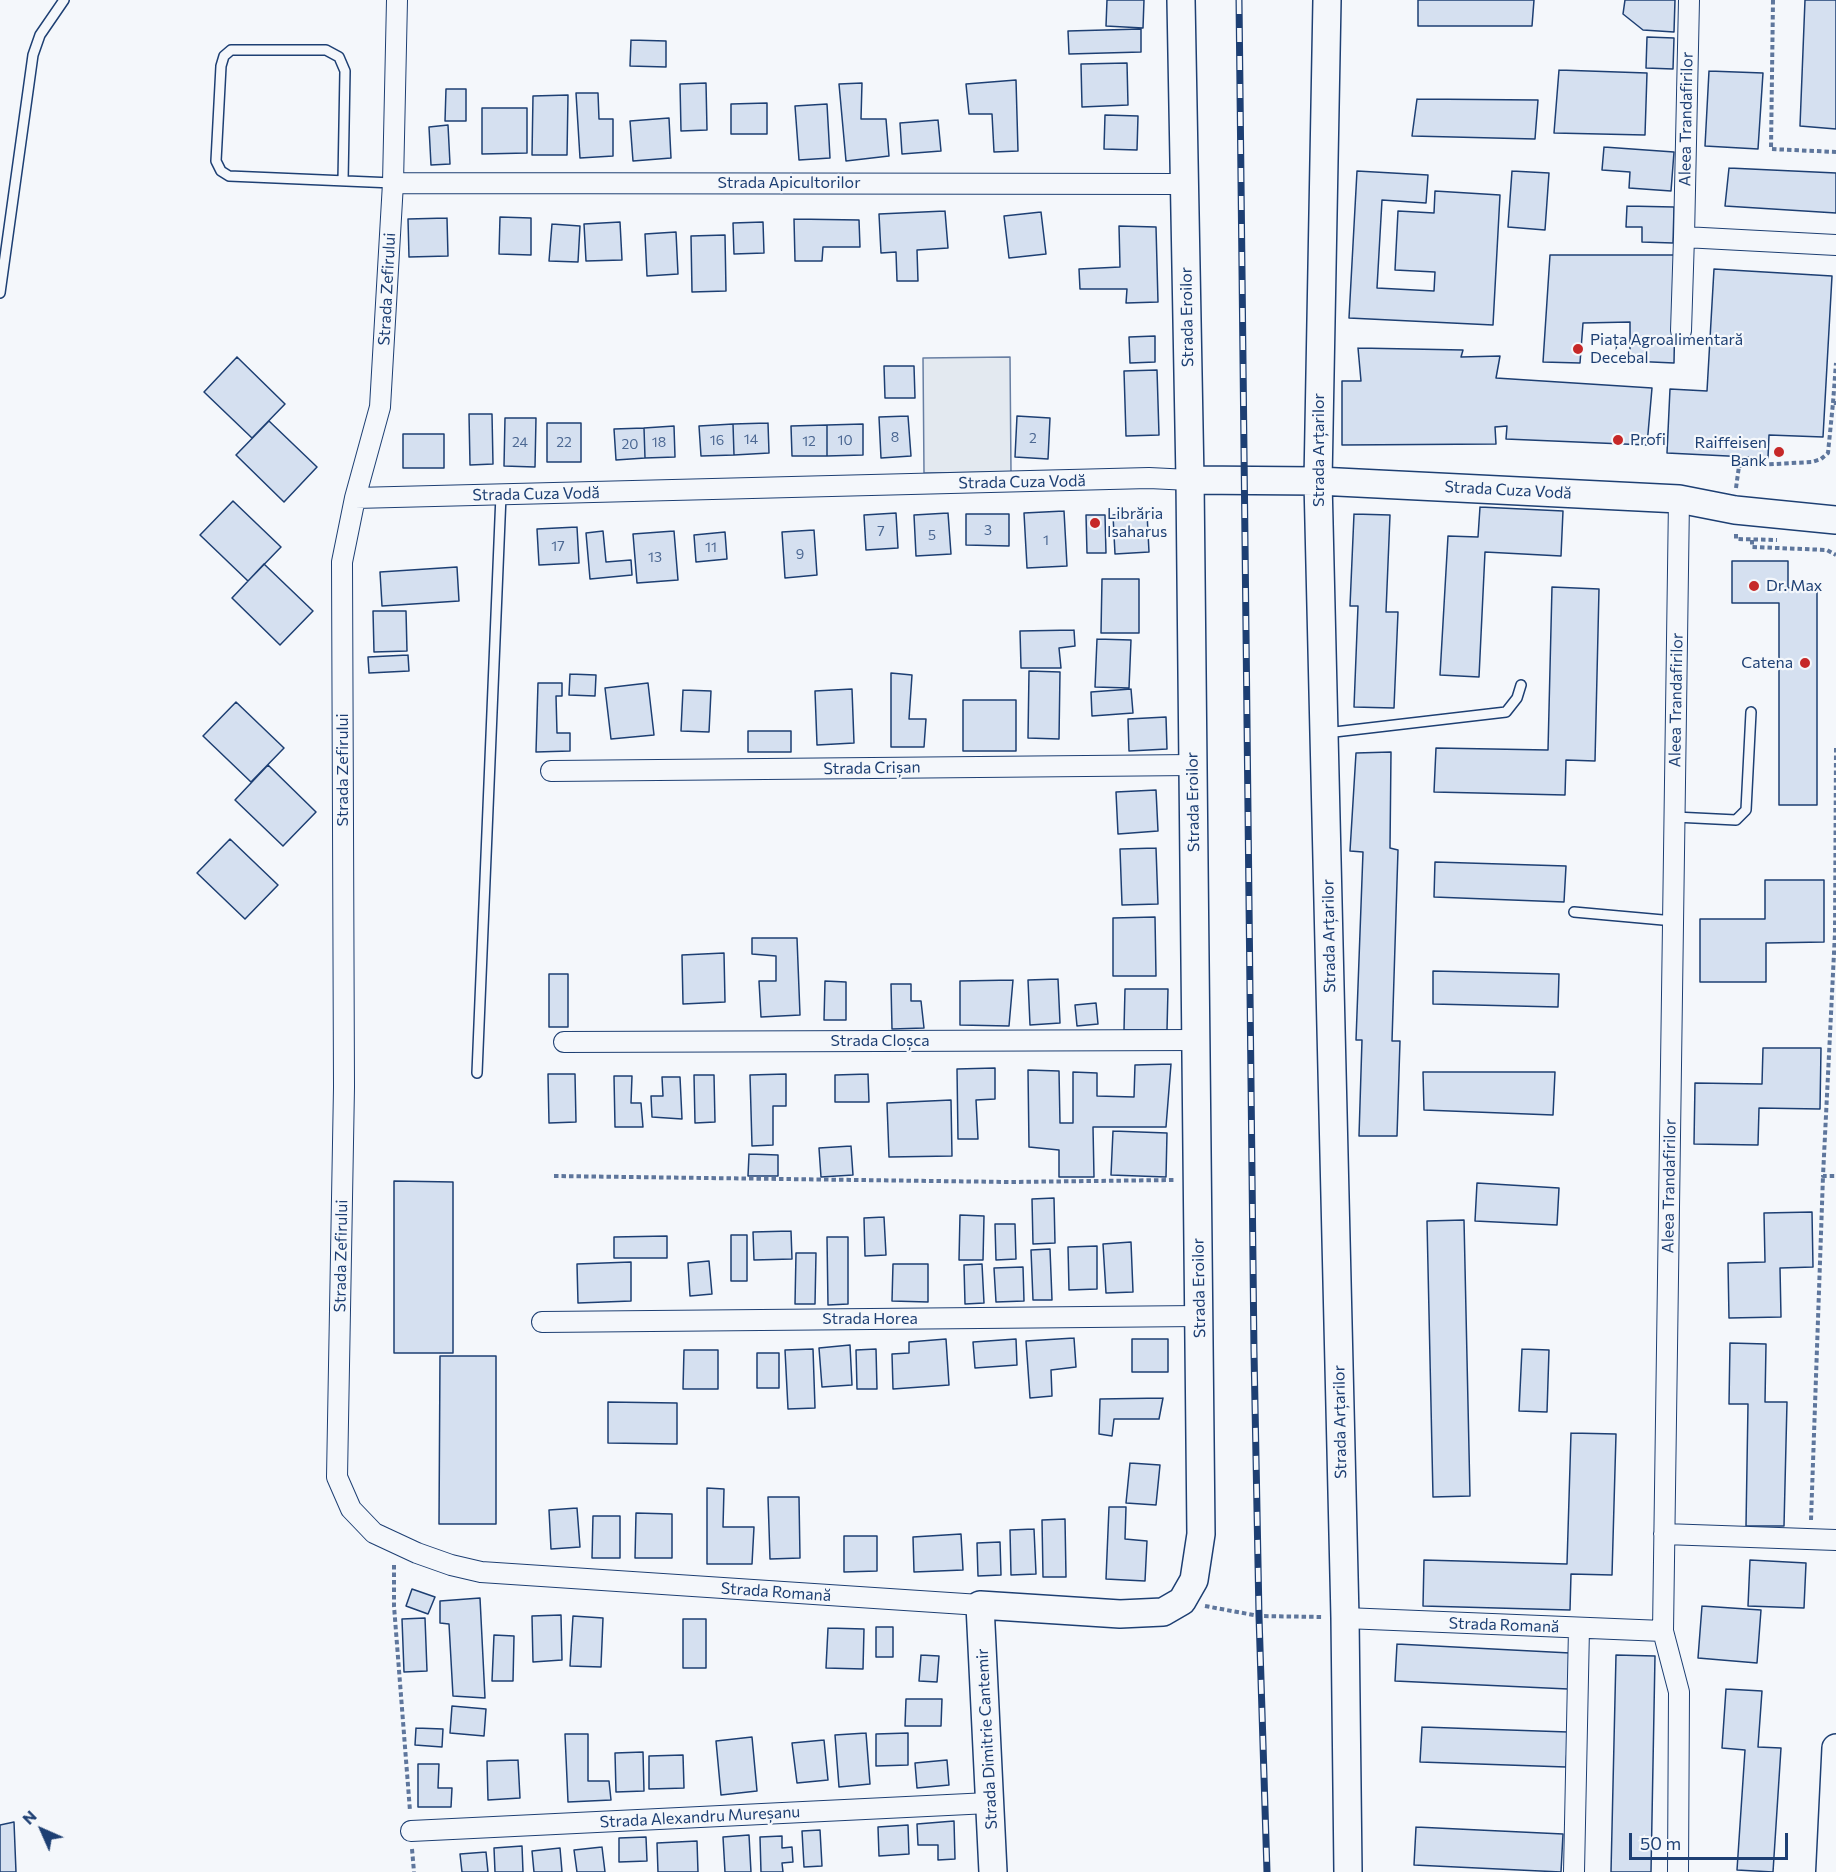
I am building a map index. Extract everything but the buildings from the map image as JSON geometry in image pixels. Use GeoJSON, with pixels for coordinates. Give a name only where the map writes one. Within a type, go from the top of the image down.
{"type":"FeatureCollection","features":[{"type":"Feature","properties":{"kind":"street","name":"Strada Zefirului"},"geometry":{"type":"LineString","coordinates":[[374,1533],[351,1509],[338,1477],[344,1087],[342,562],[380,407],[393,183],[397,0]]}},
{"type":"Feature","properties":{"kind":"street","name":"Strada Eroilor"},"geometry":{"type":"LineString","coordinates":[[1181,0],[1190,480],[1201,1534],[1194,1580],[1182,1601]]}},
{"type":"Feature","properties":{"kind":"street","name":"Strada Arțarilor"},"geometry":{"type":"LineString","coordinates":[[1327,0],[1318,481],[1344,1618],[1347,1872]]}},
{"type":"Feature","properties":{"kind":"street","name":"Aleea Trandafirilor"},"geometry":{"type":"LineString","coordinates":[[1681,330],[1689,0]]}},
{"type":"Feature","properties":{"kind":"street","name":"Strada Apicultorilor"},"geometry":{"type":"LineString","coordinates":[[393,183],[1185,184]]}},
{"type":"Feature","properties":{"kind":"street"},"geometry":{"type":"LineString","coordinates":[[1684,237],[1836,245]]}},
{"type":"Feature","properties":{"kind":"street","name":"Strada Cuza Vodă"},"geometry":{"type":"LineString","coordinates":[[356,498],[1149,478],[1318,481],[1836,504]]}},
{"type":"Feature","properties":{"kind":"street","name":"Strada Cuza Vodă"},"geometry":{"type":"LineString","coordinates":[[1684,499],[1735,510],[1836,520]]}},
{"type":"Feature","properties":{"kind":"street","name":"Aleea Trandafirilor"},"geometry":{"type":"LineString","coordinates":[[1678,1872],[1678,1692],[1663,1631],[1675,817],[1684,499]]}},
{"type":"Feature","properties":{"kind":"street","name":"Strada Crișan"},"geometry":{"type":"LineString","coordinates":[[551,771],[1193,765]]}},
{"type":"Feature","properties":{"kind":"street","name":"Strada Cloșca"},"geometry":{"type":"LineString","coordinates":[[564,1042],[1196,1040]]}},
{"type":"Feature","properties":{"kind":"street","name":"Strada Horea"},"geometry":{"type":"LineString","coordinates":[[542,1322],[1199,1316]]}},
{"type":"Feature","properties":{"kind":"street","name":"Strada Romană"},"geometry":{"type":"LineString","coordinates":[[374,1533],[451,1565],[481,1572],[1120,1614],[1163,1612],[1182,1601]]}},
{"type":"Feature","properties":{"kind":"street"},"geometry":{"type":"LineString","coordinates":[[1664,1534],[1836,1540]]}},
{"type":"Feature","properties":{"kind":"street","name":"Strada Dimitrie Cantemir"},"geometry":{"type":"LineString","coordinates":[[980,1605],[993,1872]]}},
{"type":"Feature","properties":{"kind":"street","name":"Strada Romană"},"geometry":{"type":"LineString","coordinates":[[1344,1618],[1663,1631]]}},
{"type":"Feature","properties":{"kind":"street"},"geometry":{"type":"LineString","coordinates":[[1574,1872],[1579,1628]]}},
{"type":"Feature","properties":{"kind":"street"},"geometry":{"type":"LineString","coordinates":[[1833,1862],[1836,1748]]}},
{"type":"Feature","properties":{"kind":"street","name":"Strada Alexandru Mureșanu"},"geometry":{"type":"LineString","coordinates":[[411,1831],[990,1803]]}},
{"type":"Feature","properties":{"kind":"lane"},"geometry":{"type":"LineString","coordinates":[[0,293],[33,55],[40,35],[64,0]]}},
{"type":"Feature","properties":{"kind":"lane"},"geometry":{"type":"LineString","coordinates":[[343,181],[345,71],[339,57],[326,50],[231,50],[224,56],[221,66],[216,161],[221,171],[230,176],[343,181],[393,183]]}},
{"type":"Feature","properties":{"kind":"lane"},"geometry":{"type":"LineString","coordinates":[[477,1073],[501,495]]}},
{"type":"Feature","properties":{"kind":"lane"},"geometry":{"type":"LineString","coordinates":[[1324,733],[1506,712],[1517,698],[1521,685]]}},
{"type":"Feature","properties":{"kind":"lane"},"geometry":{"type":"LineString","coordinates":[[1675,817],[1736,820],[1746,810],[1751,712]]}},
{"type":"Feature","properties":{"kind":"lane"},"geometry":{"type":"LineString","coordinates":[[1574,912],[1674,921]]}},
{"type":"Feature","properties":{"kind":"path"},"geometry":{"type":"LineString","coordinates":[[1773,0],[1771,149],[1836,152]]}},
{"type":"Feature","properties":{"kind":"path"},"geometry":{"type":"LineString","coordinates":[[1735,498],[1739,466],[1812,462],[1828,453],[1836,363]]}},
{"type":"Feature","properties":{"kind":"path"},"geometry":{"type":"LineString","coordinates":[[1752,540],[1752,547],[1827,550],[1836,555]]}},
{"type":"Feature","properties":{"kind":"path"},"geometry":{"type":"LineString","coordinates":[[1811,1539],[1823,1176],[1835,933],[1836,748]]}},
{"type":"Feature","properties":{"kind":"path"},"geometry":{"type":"LineString","coordinates":[[554,1176],[1010,1182],[1197,1180]]}},
{"type":"Feature","properties":{"kind":"path"},"geometry":{"type":"LineString","coordinates":[[1823,1176],[1836,1176]]}},
{"type":"Feature","properties":{"kind":"path"},"geometry":{"type":"LineString","coordinates":[[394,1542],[394,1606],[414,1872]]}},
{"type":"Feature","properties":{"kind":"path"},"geometry":{"type":"LineString","coordinates":[[1182,1601],[1259,1616],[1344,1618]]}},
{"type":"Feature","properties":{"kind":"shaded area"},"geometry":{"type":"Polygon","coordinates":[[[1010,357],[1011,472],[924,473],[923,358],[1010,357]]]}},
{"type":"Feature","properties":{"kind":"railway"},"geometry":{"type":"LineString","coordinates":[[1239,0],[1254,1352],[1267,1872]]}},
{"type":"Feature","properties":{"kind":"place","name":"Piața Agroalimentară Decebal"},"geometry":{"type":"Point","coordinates":[1578,349]}},
{"type":"Feature","properties":{"kind":"place","name":"Profi"},"geometry":{"type":"Point","coordinates":[1618,440]}},
{"type":"Feature","properties":{"kind":"place","name":"Raiffeisen Bank"},"geometry":{"type":"Point","coordinates":[1779,452]}},
{"type":"Feature","properties":{"kind":"place","name":"Librăria Isaharus"},"geometry":{"type":"Point","coordinates":[1095,523]}},
{"type":"Feature","properties":{"kind":"place","name":"Dr. Max"},"geometry":{"type":"Point","coordinates":[1754,586]}},
{"type":"Feature","properties":{"kind":"place","name":"Catena"},"geometry":{"type":"Point","coordinates":[1805,663]}}]}
